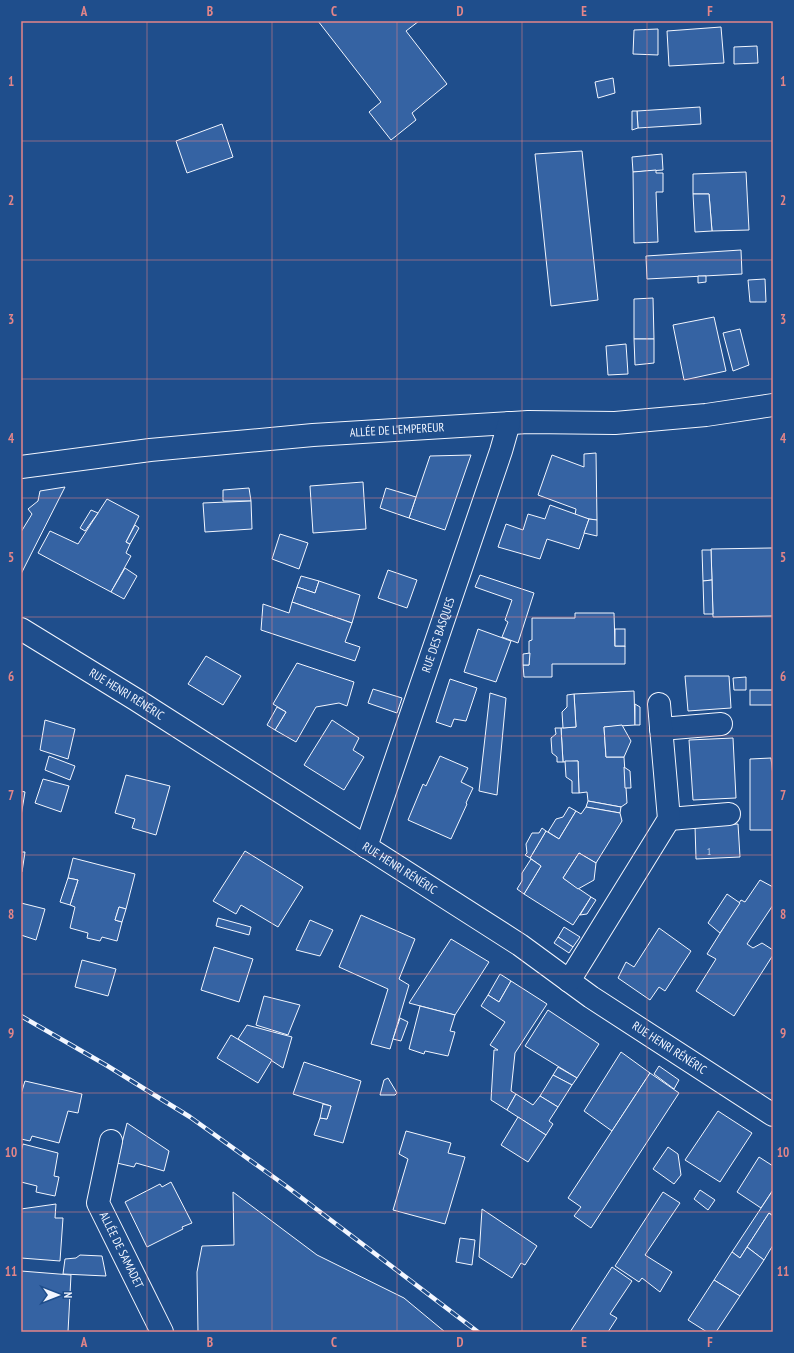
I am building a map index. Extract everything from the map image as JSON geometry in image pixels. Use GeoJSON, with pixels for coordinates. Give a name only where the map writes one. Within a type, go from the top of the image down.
{"type":"FeatureCollection","features":[{"type":"Feature","properties":{"kind":"street","name":"ALLÉE DE L'EMPEREUR"},"geometry":{"type":"LineString","coordinates":[[21,466],[150,450],[313,435],[509,423],[616,423],[706,415],[773,405]]}},
{"type":"Feature","properties":{"kind":"street","name":"RUE DES BASQUES"},"geometry":{"type":"LineString","coordinates":[[366,846],[501,451],[509,423]]}},
{"type":"Feature","properties":{"kind":"street","name":"RUE HENRI RÉNÉRIC"},"geometry":{"type":"LineString","coordinates":[[21,629],[135,699],[520,945],[591,997],[773,1115]]}},
{"type":"Feature","properties":{"kind":"street"},"geometry":{"type":"LineString","coordinates":[[570,981],[669,819],[659,704]]}},
{"type":"Feature","properties":{"kind":"street"},"geometry":{"type":"LineString","coordinates":[[661,729],[721,724]]}},
{"type":"Feature","properties":{"kind":"street"},"geometry":{"type":"LineString","coordinates":[[669,819],[729,814]]}},
{"type":"Feature","properties":{"kind":"street","name":"ALLÉE DE SAMADET"},"geometry":{"type":"LineString","coordinates":[[111,1141],[98,1202],[162,1332]]}},
{"type":"Feature","properties":{"kind":"building"},"geometry":{"type":"Polygon","coordinates":[[[318,21],[419,21],[406,31],[447,84],[412,113],[416,120],[391,140],[369,112],[381,102],[318,21]]]}},
{"type":"Feature","properties":{"kind":"building"},"geometry":{"type":"Polygon","coordinates":[[[721,27],[724,63],[669,66],[667,31],[721,27]]]}},
{"type":"Feature","properties":{"kind":"building"},"geometry":{"type":"Polygon","coordinates":[[[658,29],[658,55],[633,54],[634,30],[658,29]]]}},
{"type":"Feature","properties":{"kind":"building"},"geometry":{"type":"Polygon","coordinates":[[[757,46],[758,63],[734,64],[734,47],[757,46]]]}},
{"type":"Feature","properties":{"kind":"building"},"geometry":{"type":"Polygon","coordinates":[[[613,78],[615,93],[598,98],[595,82],[613,78]]]}},
{"type":"Feature","properties":{"kind":"building"},"geometry":{"type":"Polygon","coordinates":[[[700,107],[701,124],[638,128],[637,111],[700,107]]]}},
{"type":"Feature","properties":{"kind":"building"},"geometry":{"type":"Polygon","coordinates":[[[632,111],[637,111],[638,128],[632,130],[632,111]]]}},
{"type":"Feature","properties":{"kind":"building"},"geometry":{"type":"Polygon","coordinates":[[[222,124],[233,157],[187,173],[176,141],[222,124]]]}},
{"type":"Feature","properties":{"kind":"building"},"geometry":{"type":"Polygon","coordinates":[[[582,151],[598,300],[551,306],[535,154],[582,151]]]}},
{"type":"Feature","properties":{"kind":"building"},"geometry":{"type":"Polygon","coordinates":[[[662,154],[663,170],[633,172],[632,157],[662,154]]]}},
{"type":"Feature","properties":{"kind":"building"},"geometry":{"type":"Polygon","coordinates":[[[656,170],[656,173],[663,173],[663,192],[656,192],[658,242],[634,243],[633,172],[656,170]]]}},
{"type":"Feature","properties":{"kind":"building"},"geometry":{"type":"Polygon","coordinates":[[[746,172],[749,230],[712,231],[709,194],[693,194],[693,174],[746,172]]]}},
{"type":"Feature","properties":{"kind":"building"},"geometry":{"type":"Polygon","coordinates":[[[693,194],[709,194],[712,231],[695,232],[693,194]]]}},
{"type":"Feature","properties":{"kind":"building"},"geometry":{"type":"Polygon","coordinates":[[[741,250],[742,274],[647,279],[646,256],[741,250]]]}},
{"type":"Feature","properties":{"kind":"building"},"geometry":{"type":"Polygon","coordinates":[[[698,276],[706,276],[706,282],[698,283],[698,276]]]}},
{"type":"Feature","properties":{"kind":"building"},"geometry":{"type":"Polygon","coordinates":[[[765,279],[766,302],[750,302],[748,280],[765,279]]]}},
{"type":"Feature","properties":{"kind":"building"},"geometry":{"type":"Polygon","coordinates":[[[653,298],[654,339],[634,339],[634,299],[653,298]]]}},
{"type":"Feature","properties":{"kind":"building"},"geometry":{"type":"Polygon","coordinates":[[[714,317],[726,371],[684,380],[673,325],[714,317]]]}},
{"type":"Feature","properties":{"kind":"building"},"geometry":{"type":"Polygon","coordinates":[[[740,329],[749,365],[733,371],[723,333],[740,329]]]}},
{"type":"Feature","properties":{"kind":"building"},"geometry":{"type":"Polygon","coordinates":[[[634,339],[654,339],[654,363],[635,365],[634,339]]]}},
{"type":"Feature","properties":{"kind":"building"},"geometry":{"type":"Polygon","coordinates":[[[626,344],[628,374],[608,375],[606,346],[626,344]]]}},
{"type":"Feature","properties":{"kind":"building"},"geometry":{"type":"Polygon","coordinates":[[[596,453],[597,520],[575,515],[576,509],[538,495],[552,455],[584,467],[584,454],[596,453]]]}},
{"type":"Feature","properties":{"kind":"building"},"geometry":{"type":"Polygon","coordinates":[[[471,455],[445,530],[409,518],[430,456],[471,455]]]}},
{"type":"Feature","properties":{"kind":"building"},"geometry":{"type":"Polygon","coordinates":[[[363,482],[366,529],[313,533],[310,486],[363,482]]]}},
{"type":"Feature","properties":{"kind":"building"},"geometry":{"type":"Polygon","coordinates":[[[65,487],[21,574],[21,532],[32,514],[28,509],[38,501],[40,491],[65,487]]]}},
{"type":"Feature","properties":{"kind":"building"},"geometry":{"type":"Polygon","coordinates":[[[249,488],[251,501],[223,501],[223,490],[249,488]]]}},
{"type":"Feature","properties":{"kind":"building"},"geometry":{"type":"Polygon","coordinates":[[[386,488],[416,497],[409,518],[380,508],[386,488]]]}},
{"type":"Feature","properties":{"kind":"building"},"geometry":{"type":"Polygon","coordinates":[[[107,499],[139,516],[126,542],[130,544],[126,553],[131,556],[111,592],[38,553],[50,531],[78,544],[107,499]]]}},
{"type":"Feature","properties":{"kind":"building"},"geometry":{"type":"Polygon","coordinates":[[[251,501],[252,529],[205,532],[203,503],[251,501]]]}},
{"type":"Feature","properties":{"kind":"building"},"geometry":{"type":"Polygon","coordinates":[[[550,505],[589,519],[579,549],[547,539],[540,559],[498,547],[506,524],[523,530],[528,514],[545,519],[550,505]]]}},
{"type":"Feature","properties":{"kind":"building"},"geometry":{"type":"Polygon","coordinates":[[[91,510],[98,513],[85,531],[80,528],[91,510]]]}},
{"type":"Feature","properties":{"kind":"building"},"geometry":{"type":"Polygon","coordinates":[[[589,519],[597,520],[597,536],[584,533],[589,519]]]}},
{"type":"Feature","properties":{"kind":"building"},"geometry":{"type":"Polygon","coordinates":[[[135,525],[139,528],[130,544],[126,542],[135,525]]]}},
{"type":"Feature","properties":{"kind":"building"},"geometry":{"type":"Polygon","coordinates":[[[280,534],[308,543],[299,569],[272,559],[280,534]]]}},
{"type":"Feature","properties":{"kind":"building"},"geometry":{"type":"Polygon","coordinates":[[[773,548],[773,616],[713,617],[711,549],[773,548]]]}},
{"type":"Feature","properties":{"kind":"building"},"geometry":{"type":"Polygon","coordinates":[[[702,550],[711,550],[712,580],[703,581],[702,550]]]}},
{"type":"Feature","properties":{"kind":"building"},"geometry":{"type":"Polygon","coordinates":[[[125,568],[137,576],[124,599],[111,592],[125,568]]]}},
{"type":"Feature","properties":{"kind":"building"},"geometry":{"type":"Polygon","coordinates":[[[388,570],[417,580],[407,608],[378,598],[388,570]]]}},
{"type":"Feature","properties":{"kind":"building"},"geometry":{"type":"Polygon","coordinates":[[[480,575],[534,593],[518,643],[502,637],[508,622],[505,620],[512,600],[475,587],[480,575]]]}},
{"type":"Feature","properties":{"kind":"building"},"geometry":{"type":"Polygon","coordinates":[[[301,576],[319,581],[315,593],[297,587],[301,576]]]}},
{"type":"Feature","properties":{"kind":"building"},"geometry":{"type":"Polygon","coordinates":[[[712,580],[713,614],[704,614],[703,581],[712,580]]]}},
{"type":"Feature","properties":{"kind":"building"},"geometry":{"type":"Polygon","coordinates":[[[319,581],[360,595],[352,623],[292,602],[297,587],[315,593],[319,581]]]}},
{"type":"Feature","properties":{"kind":"building"},"geometry":{"type":"Polygon","coordinates":[[[292,602],[352,623],[345,642],[360,647],[355,661],[261,630],[263,604],[289,613],[292,602]]]}},
{"type":"Feature","properties":{"kind":"building"},"geometry":{"type":"Polygon","coordinates":[[[575,613],[614,613],[615,646],[625,646],[625,664],[552,664],[552,677],[524,677],[523,665],[529,665],[529,641],[532,640],[532,618],[575,618],[575,613]]]}},
{"type":"Feature","properties":{"kind":"building"},"geometry":{"type":"Polygon","coordinates":[[[478,629],[511,641],[496,682],[464,672],[478,629]]]}},
{"type":"Feature","properties":{"kind":"building"},"geometry":{"type":"Polygon","coordinates":[[[615,629],[625,629],[625,646],[615,646],[615,629]]]}},
{"type":"Feature","properties":{"kind":"building"},"geometry":{"type":"Polygon","coordinates":[[[530,653],[529,665],[523,665],[523,654],[530,653]]]}},
{"type":"Feature","properties":{"kind":"building"},"geometry":{"type":"Polygon","coordinates":[[[206,656],[241,676],[223,705],[188,684],[206,656]]]}},
{"type":"Feature","properties":{"kind":"building"},"geometry":{"type":"Polygon","coordinates":[[[297,663],[354,682],[347,706],[339,703],[316,707],[296,742],[275,730],[286,712],[273,704],[297,663]]]}},
{"type":"Feature","properties":{"kind":"building"},"geometry":{"type":"Polygon","coordinates":[[[685,676],[729,676],[731,708],[688,711],[685,676]]]}},
{"type":"Feature","properties":{"kind":"building"},"geometry":{"type":"Polygon","coordinates":[[[746,677],[746,690],[734,690],[733,678],[746,677]]]}},
{"type":"Feature","properties":{"kind":"building"},"geometry":{"type":"Polygon","coordinates":[[[450,679],[477,688],[466,721],[454,719],[451,727],[436,722],[450,679]]]}},
{"type":"Feature","properties":{"kind":"building"},"geometry":{"type":"Polygon","coordinates":[[[373,689],[402,698],[397,713],[368,703],[373,689]]]}},
{"type":"Feature","properties":{"kind":"building"},"geometry":{"type":"Polygon","coordinates":[[[750,690],[773,690],[773,705],[750,705],[750,690]]]}},
{"type":"Feature","properties":{"kind":"building"},"geometry":{"type":"Polygon","coordinates":[[[634,691],[635,725],[604,727],[606,757],[624,757],[627,803],[621,807],[588,801],[587,792],[579,793],[578,761],[563,762],[561,728],[576,727],[574,694],[634,691]]]}},
{"type":"Feature","properties":{"kind":"building"},"geometry":{"type":"Polygon","coordinates":[[[490,693],[506,698],[497,795],[479,791],[490,693]]]}},
{"type":"Feature","properties":{"kind":"building"},"geometry":{"type":"Polygon","coordinates":[[[574,694],[576,727],[563,728],[562,712],[567,707],[567,695],[574,694]]]}},
{"type":"Feature","properties":{"kind":"building"},"geometry":{"type":"Polygon","coordinates":[[[635,704],[640,707],[640,725],[635,725],[635,704]]]}},
{"type":"Feature","properties":{"kind":"building"},"geometry":{"type":"Polygon","coordinates":[[[277,707],[286,712],[275,730],[267,725],[277,707]]]}},
{"type":"Feature","properties":{"kind":"building"},"geometry":{"type":"Polygon","coordinates":[[[45,720],[75,729],[68,759],[40,750],[45,720]]]}},
{"type":"Feature","properties":{"kind":"building"},"geometry":{"type":"Polygon","coordinates":[[[332,720],[359,738],[353,750],[364,757],[344,790],[304,765],[332,720]]]}},
{"type":"Feature","properties":{"kind":"building"},"geometry":{"type":"Polygon","coordinates":[[[622,725],[631,741],[624,757],[606,757],[604,727],[622,725]]]}},
{"type":"Feature","properties":{"kind":"building"},"geometry":{"type":"Polygon","coordinates":[[[555,728],[561,728],[563,762],[557,762],[557,757],[552,753],[551,738],[556,734],[555,728]]]}},
{"type":"Feature","properties":{"kind":"building"},"geometry":{"type":"Polygon","coordinates":[[[733,738],[736,798],[693,800],[689,740],[733,738]]]}},
{"type":"Feature","properties":{"kind":"building"},"geometry":{"type":"Polygon","coordinates":[[[49,756],[75,766],[70,780],[45,770],[49,756]]]}},
{"type":"Feature","properties":{"kind":"building"},"geometry":{"type":"Polygon","coordinates":[[[440,756],[468,768],[461,782],[473,788],[451,839],[408,820],[423,784],[426,786],[440,756]]]}},
{"type":"Feature","properties":{"kind":"building"},"geometry":{"type":"Polygon","coordinates":[[[771,758],[773,776],[773,830],[750,830],[750,759],[771,758]]]}},
{"type":"Feature","properties":{"kind":"building"},"geometry":{"type":"Polygon","coordinates":[[[565,761],[578,761],[579,793],[572,793],[572,781],[566,777],[565,761]]]}},
{"type":"Feature","properties":{"kind":"building"},"geometry":{"type":"Polygon","coordinates":[[[624,767],[630,771],[631,788],[625,788],[624,767]]]}},
{"type":"Feature","properties":{"kind":"building"},"geometry":{"type":"Polygon","coordinates":[[[126,775],[170,786],[156,835],[132,828],[135,819],[115,813],[126,775]]]}},
{"type":"Feature","properties":{"kind":"building"},"geometry":{"type":"Polygon","coordinates":[[[43,779],[69,786],[61,812],[35,803],[43,779]]]}},
{"type":"Feature","properties":{"kind":"building"},"geometry":{"type":"Polygon","coordinates":[[[21,791],[25,792],[21,816],[21,791]]]}},
{"type":"Feature","properties":{"kind":"building"},"geometry":{"type":"Polygon","coordinates":[[[588,801],[621,807],[620,813],[586,807],[588,801]]]}},
{"type":"Feature","properties":{"kind":"building"},"geometry":{"type":"Polygon","coordinates":[[[569,807],[576,811],[559,839],[548,832],[556,819],[563,817],[569,807]]]}},
{"type":"Feature","properties":{"kind":"building"},"geometry":{"type":"Polygon","coordinates":[[[586,807],[620,813],[622,821],[596,863],[579,853],[563,878],[591,897],[573,925],[524,894],[541,866],[530,858],[546,831],[559,839],[576,811],[581,814],[586,807]]]}},
{"type":"Feature","properties":{"kind":"building"},"geometry":{"type":"Polygon","coordinates":[[[738,824],[740,857],[696,859],[695,826],[738,824]]]}},
{"type":"Feature","properties":{"kind":"building"},"geometry":{"type":"Polygon","coordinates":[[[542,828],[546,831],[530,858],[525,855],[527,853],[526,844],[532,833],[539,833],[542,828]]]}},
{"type":"Feature","properties":{"kind":"building"},"geometry":{"type":"Polygon","coordinates":[[[245,851],[303,887],[278,927],[241,905],[236,914],[213,901],[245,851]]]}},
{"type":"Feature","properties":{"kind":"building"},"geometry":{"type":"Polygon","coordinates":[[[21,852],[25,852],[22,872],[21,871],[21,852]]]}},
{"type":"Feature","properties":{"kind":"building"},"geometry":{"type":"Polygon","coordinates":[[[579,853],[596,863],[594,880],[578,889],[563,878],[579,853]]]}},
{"type":"Feature","properties":{"kind":"building"},"geometry":{"type":"Polygon","coordinates":[[[73,858],[135,874],[126,909],[119,907],[115,920],[122,922],[117,941],[102,937],[100,941],[87,938],[88,933],[70,928],[75,907],[70,905],[78,880],[68,878],[73,858]]]}},
{"type":"Feature","properties":{"kind":"building"},"geometry":{"type":"Polygon","coordinates":[[[531,859],[541,866],[524,894],[517,889],[522,881],[522,873],[531,859]]]}},
{"type":"Feature","properties":{"kind":"building"},"geometry":{"type":"Polygon","coordinates":[[[68,878],[78,880],[70,905],[60,902],[68,878]]]}},
{"type":"Feature","properties":{"kind":"building"},"geometry":{"type":"Polygon","coordinates":[[[760,880],[773,887],[773,905],[747,944],[753,948],[762,943],[773,950],[773,955],[734,1016],[696,991],[716,959],[707,954],[741,900],[745,902],[760,880]]]}},
{"type":"Feature","properties":{"kind":"building"},"geometry":{"type":"Polygon","coordinates":[[[727,894],[740,903],[720,933],[708,923],[727,894]]]}},
{"type":"Feature","properties":{"kind":"building"},"geometry":{"type":"Polygon","coordinates":[[[591,897],[596,900],[587,914],[580,915],[591,897]]]}},
{"type":"Feature","properties":{"kind":"building"},"geometry":{"type":"Polygon","coordinates":[[[21,903],[45,909],[36,940],[21,935],[21,903]]]}},
{"type":"Feature","properties":{"kind":"building"},"geometry":{"type":"Polygon","coordinates":[[[119,907],[126,909],[122,922],[115,920],[119,907]]]}},
{"type":"Feature","properties":{"kind":"building"},"geometry":{"type":"Polygon","coordinates":[[[361,915],[415,939],[399,979],[409,985],[390,1049],[371,1044],[388,989],[339,967],[361,915]]]}},
{"type":"Feature","properties":{"kind":"building"},"geometry":{"type":"Polygon","coordinates":[[[218,918],[251,927],[249,935],[216,926],[218,918]]]}},
{"type":"Feature","properties":{"kind":"building"},"geometry":{"type":"Polygon","coordinates":[[[310,920],[333,930],[320,956],[296,950],[310,920]]]}},
{"type":"Feature","properties":{"kind":"building"},"geometry":{"type":"Polygon","coordinates":[[[564,927],[580,937],[573,947],[558,937],[564,927]]]}},
{"type":"Feature","properties":{"kind":"building"},"geometry":{"type":"Polygon","coordinates":[[[659,928],[691,951],[665,991],[659,987],[650,1000],[618,978],[626,962],[634,967],[659,928]]]}},
{"type":"Feature","properties":{"kind":"building"},"geometry":{"type":"Polygon","coordinates":[[[558,937],[573,947],[569,953],[554,943],[558,937]]]}},
{"type":"Feature","properties":{"kind":"building"},"geometry":{"type":"Polygon","coordinates":[[[451,939],[489,962],[455,1015],[409,1003],[451,939]]]}},
{"type":"Feature","properties":{"kind":"building"},"geometry":{"type":"Polygon","coordinates":[[[214,947],[253,959],[239,1002],[201,990],[214,947]]]}},
{"type":"Feature","properties":{"kind":"building"},"geometry":{"type":"Polygon","coordinates":[[[82,960],[116,969],[108,996],[75,987],[82,960]]]}},
{"type":"Feature","properties":{"kind":"building"},"geometry":{"type":"Polygon","coordinates":[[[500,974],[511,981],[499,1002],[488,995],[500,974]]]}},
{"type":"Feature","properties":{"kind":"building"},"geometry":{"type":"Polygon","coordinates":[[[511,981],[547,1004],[515,1053],[511,1091],[516,1094],[507,1110],[491,1100],[494,1050],[498,1050],[490,1045],[505,1022],[481,1006],[488,995],[499,1002],[511,981]]]}},
{"type":"Feature","properties":{"kind":"building"},"geometry":{"type":"Polygon","coordinates":[[[264,996],[300,1005],[288,1035],[256,1025],[264,996]]]}},
{"type":"Feature","properties":{"kind":"building"},"geometry":{"type":"Polygon","coordinates":[[[420,1006],[455,1015],[450,1031],[455,1032],[448,1056],[425,1051],[424,1054],[409,1049],[420,1006]]]}},
{"type":"Feature","properties":{"kind":"building"},"geometry":{"type":"Polygon","coordinates":[[[548,1010],[599,1044],[577,1078],[525,1046],[548,1010]]]}},
{"type":"Feature","properties":{"kind":"building"},"geometry":{"type":"Polygon","coordinates":[[[400,1018],[408,1022],[401,1041],[393,1039],[400,1018]]]}},
{"type":"Feature","properties":{"kind":"building"},"geometry":{"type":"Polygon","coordinates":[[[247,1025],[292,1037],[283,1068],[238,1039],[247,1025]]]}},
{"type":"Feature","properties":{"kind":"building"},"geometry":{"type":"Polygon","coordinates":[[[231,1035],[272,1060],[258,1083],[217,1058],[231,1035]]]}},
{"type":"Feature","properties":{"kind":"building"},"geometry":{"type":"Polygon","coordinates":[[[621,1052],[650,1073],[612,1131],[584,1111],[621,1052]]]}},
{"type":"Feature","properties":{"kind":"building"},"geometry":{"type":"Polygon","coordinates":[[[304,1062],[361,1081],[343,1143],[314,1135],[320,1118],[327,1119],[331,1106],[293,1094],[304,1062]]]}},
{"type":"Feature","properties":{"kind":"building"},"geometry":{"type":"Polygon","coordinates":[[[659,1066],[679,1080],[674,1089],[654,1074],[659,1066]]]}},
{"type":"Feature","properties":{"kind":"building"},"geometry":{"type":"Polygon","coordinates":[[[558,1067],[577,1078],[572,1085],[553,1075],[558,1067]]]}},
{"type":"Feature","properties":{"kind":"building"},"geometry":{"type":"Polygon","coordinates":[[[650,1073],[679,1093],[591,1228],[574,1216],[581,1207],[568,1198],[650,1073]]]}},
{"type":"Feature","properties":{"kind":"building"},"geometry":{"type":"Polygon","coordinates":[[[553,1075],[572,1085],[558,1107],[540,1096],[553,1075]]]}},
{"type":"Feature","properties":{"kind":"building"},"geometry":{"type":"Polygon","coordinates":[[[388,1078],[397,1093],[395,1095],[380,1095],[384,1080],[388,1078]]]}},
{"type":"Feature","properties":{"kind":"building"},"geometry":{"type":"Polygon","coordinates":[[[25,1081],[82,1094],[78,1113],[68,1111],[59,1143],[32,1136],[30,1141],[21,1139],[21,1094],[25,1081]]]}},
{"type":"Feature","properties":{"kind":"building"},"geometry":{"type":"Polygon","coordinates":[[[516,1094],[533,1105],[540,1096],[558,1107],[549,1121],[553,1124],[546,1135],[507,1110],[516,1094]]]}},
{"type":"Feature","properties":{"kind":"building"},"geometry":{"type":"Polygon","coordinates":[[[323,1104],[331,1106],[327,1119],[320,1118],[323,1104]]]}},
{"type":"Feature","properties":{"kind":"building"},"geometry":{"type":"Polygon","coordinates":[[[718,1111],[752,1133],[720,1182],[685,1160],[718,1111]]]}},
{"type":"Feature","properties":{"kind":"building"},"geometry":{"type":"Polygon","coordinates":[[[518,1117],[546,1135],[528,1162],[501,1145],[518,1117]]]}},
{"type":"Feature","properties":{"kind":"building"},"geometry":{"type":"Polygon","coordinates":[[[127,1123],[169,1151],[164,1171],[136,1163],[134,1167],[117,1163],[127,1123]]]}},
{"type":"Feature","properties":{"kind":"building"},"geometry":{"type":"Polygon","coordinates":[[[406,1131],[451,1143],[448,1153],[465,1157],[445,1224],[393,1210],[408,1159],[399,1154],[406,1131]]]}},
{"type":"Feature","properties":{"kind":"building"},"geometry":{"type":"Polygon","coordinates":[[[23,1144],[58,1153],[54,1176],[59,1177],[55,1196],[36,1192],[37,1186],[21,1182],[21,1152],[23,1144]]]}},
{"type":"Feature","properties":{"kind":"building"},"geometry":{"type":"Polygon","coordinates":[[[668,1147],[678,1154],[681,1175],[674,1184],[653,1169],[668,1147]]]}},
{"type":"Feature","properties":{"kind":"building"},"geometry":{"type":"Polygon","coordinates":[[[759,1157],[773,1166],[773,1190],[761,1208],[737,1192],[759,1157]]]}},
{"type":"Feature","properties":{"kind":"building"},"geometry":{"type":"Polygon","coordinates":[[[171,1182],[192,1223],[147,1247],[125,1202],[160,1184],[162,1187],[171,1182]]]}},
{"type":"Feature","properties":{"kind":"building"},"geometry":{"type":"Polygon","coordinates":[[[700,1190],[715,1200],[708,1210],[694,1199],[700,1190]]]}},
{"type":"Feature","properties":{"kind":"building"},"geometry":{"type":"Polygon","coordinates":[[[773,1190],[773,1216],[769,1213],[740,1258],[732,1252],[773,1190]]]}},
{"type":"Feature","properties":{"kind":"building"},"geometry":{"type":"Polygon","coordinates":[[[233,1192],[317,1255],[404,1298],[445,1332],[198,1332],[197,1272],[202,1246],[234,1245],[233,1192]]]}},
{"type":"Feature","properties":{"kind":"building"},"geometry":{"type":"Polygon","coordinates":[[[663,1192],[680,1203],[645,1255],[672,1272],[660,1292],[642,1278],[639,1282],[615,1266],[663,1192]]]}},
{"type":"Feature","properties":{"kind":"building"},"geometry":{"type":"Polygon","coordinates":[[[56,1204],[55,1218],[63,1218],[60,1261],[21,1258],[21,1209],[56,1204]]]}},
{"type":"Feature","properties":{"kind":"building"},"geometry":{"type":"Polygon","coordinates":[[[482,1209],[537,1246],[525,1265],[521,1263],[512,1278],[479,1257],[482,1209]]]}},
{"type":"Feature","properties":{"kind":"building"},"geometry":{"type":"Polygon","coordinates":[[[769,1213],[773,1216],[773,1245],[764,1260],[747,1247],[769,1213]]]}},
{"type":"Feature","properties":{"kind":"building"},"geometry":{"type":"Polygon","coordinates":[[[460,1238],[475,1240],[472,1265],[456,1262],[460,1238]]]}},
{"type":"Feature","properties":{"kind":"building"},"geometry":{"type":"Polygon","coordinates":[[[747,1247],[764,1260],[740,1296],[714,1280],[732,1252],[740,1258],[747,1247]]]}},
{"type":"Feature","properties":{"kind":"building"},"geometry":{"type":"Polygon","coordinates":[[[80,1255],[102,1256],[106,1276],[63,1274],[65,1259],[76,1258],[80,1255]]]}},
{"type":"Feature","properties":{"kind":"building"},"geometry":{"type":"Polygon","coordinates":[[[612,1267],[632,1281],[610,1314],[617,1318],[608,1332],[570,1332],[612,1267]]]}},
{"type":"Feature","properties":{"kind":"building"},"geometry":{"type":"Polygon","coordinates":[[[21,1271],[71,1275],[68,1332],[21,1332],[21,1271]]]}},
{"type":"Feature","properties":{"kind":"building"},"geometry":{"type":"Polygon","coordinates":[[[714,1280],[740,1296],[716,1332],[707,1332],[688,1320],[714,1280]]]}},
{"type":"Feature","properties":{"kind":"railway"},"geometry":{"type":"LineString","coordinates":[[21,1016],[106,1065],[190,1117],[286,1186],[478,1332]]}}]}
